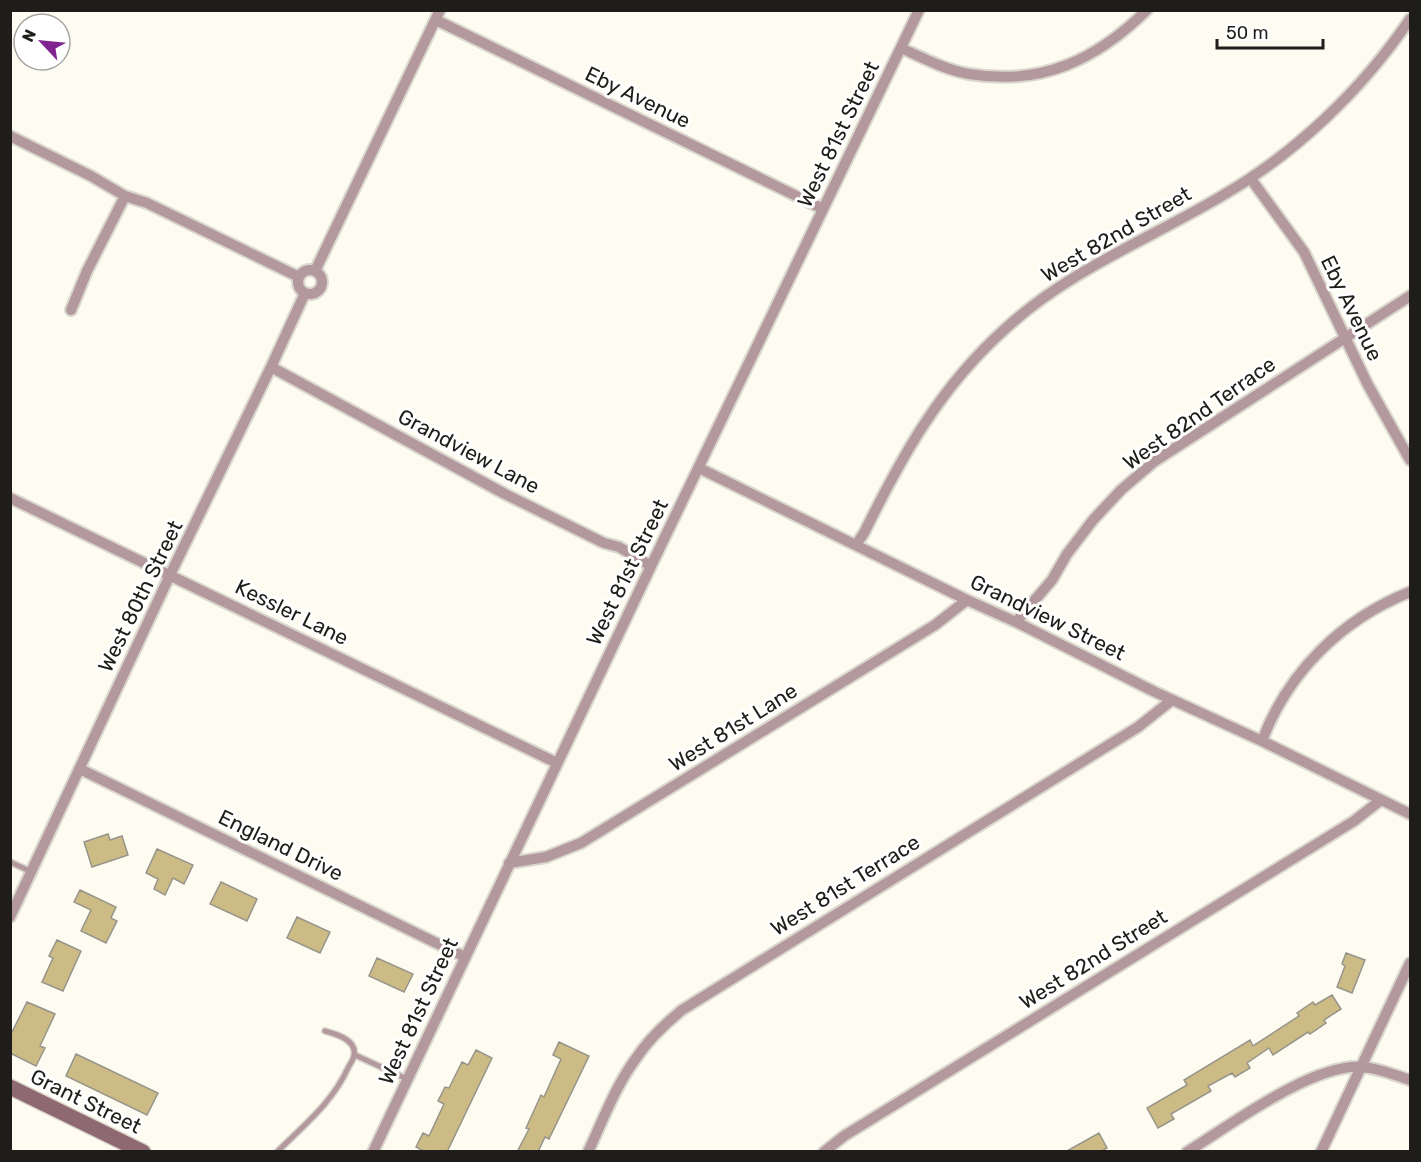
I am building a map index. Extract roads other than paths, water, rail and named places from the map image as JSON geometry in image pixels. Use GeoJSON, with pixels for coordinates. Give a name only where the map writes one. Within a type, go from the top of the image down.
{"type":"FeatureCollection","features":[{"type":"Feature","properties":{"kind":"street","name":"West 81st Street"},"geometry":{"type":"LineString","coordinates":[[373,1152],[509,863],[919,10]]}},
{"type":"Feature","properties":{"kind":"street"},"geometry":{"type":"LineString","coordinates":[[901,48],[931,62],[968,74],[998,77],[1027,76],[1052,71],[1088,57],[1115,39],[1147,10]]}},
{"type":"Feature","properties":{"kind":"street"},"geometry":{"type":"LineString","coordinates":[[315,270],[438,15]]}},
{"type":"Feature","properties":{"kind":"street","name":"Eby Avenue"},"geometry":{"type":"LineString","coordinates":[[438,15],[823,209]]}},
{"type":"Feature","properties":{"kind":"street","name":"West 82nd Street"},"geometry":{"type":"LineString","coordinates":[[856,545],[914,437],[967,366],[1005,329],[1049,294],[1090,267],[1219,198],[1251,178],[1333,111],[1363,79],[1410,19]]}},
{"type":"Feature","properties":{"kind":"street"},"geometry":{"type":"LineString","coordinates":[[10,136],[126,196],[147,203],[299,277]]}},
{"type":"Feature","properties":{"kind":"street","name":"Eby Avenue"},"geometry":{"type":"LineString","coordinates":[[1251,178],[1304,252],[1368,385],[1410,460]]}},
{"type":"Feature","properties":{"kind":"street"},"geometry":{"type":"LineString","coordinates":[[71,310],[87,271],[126,196]]}},
{"type":"Feature","properties":{"kind":"street"},"geometry":{"type":"LineString","coordinates":[[308,270],[315,270],[322,277],[322,285],[314,294],[305,293],[298,286],[299,277],[308,270]]}},
{"type":"Feature","properties":{"kind":"street","name":"West 80th Street"},"geometry":{"type":"LineString","coordinates":[[10,917],[305,293]]}},
{"type":"Feature","properties":{"kind":"street","name":"West 82nd Terrace"},"geometry":{"type":"LineString","coordinates":[[1016,622],[1052,580],[1067,554],[1094,520],[1121,490],[1146,468],[1410,296]]}},
{"type":"Feature","properties":{"kind":"street","name":"Grandview Lane"},"geometry":{"type":"LineString","coordinates":[[271,367],[505,494],[604,543],[619,547],[651,566]]}},
{"type":"Feature","properties":{"kind":"street","name":"Grandview Street"},"geometry":{"type":"LineString","coordinates":[[699,468],[1381,800]]}},
{"type":"Feature","properties":{"kind":"street","name":"Kessler Lane"},"geometry":{"type":"LineString","coordinates":[[10,498],[557,763]]}},
{"type":"Feature","properties":{"kind":"street"},"geometry":{"type":"LineString","coordinates":[[1262,741],[1281,700],[1297,677],[1320,651],[1358,618],[1393,598],[1410,592]]}},
{"type":"Feature","properties":{"kind":"street","name":"West 81st Lane"},"geometry":{"type":"LineString","coordinates":[[509,863],[546,857],[569,850],[935,625],[967,600]]}},
{"type":"Feature","properties":{"kind":"street","name":"West 81st Terrace"},"geometry":{"type":"LineString","coordinates":[[588,1152],[623,1078],[637,1056],[657,1032],[682,1010],[1138,727],[1172,700]]}},
{"type":"Feature","properties":{"kind":"street","name":"England Drive"},"geometry":{"type":"LineString","coordinates":[[80,769],[465,957]]}},
{"type":"Feature","properties":{"kind":"street"},"geometry":{"type":"LineString","coordinates":[[1381,800],[1410,814]]}},
{"type":"Feature","properties":{"kind":"street","name":"West 82nd Street"},"geometry":{"type":"LineString","coordinates":[[824,1152],[844,1136],[1354,821],[1381,800]]}},
{"type":"Feature","properties":{"kind":"street"},"geometry":{"type":"LineString","coordinates":[[1321,1152],[1410,963]]}},
{"type":"Feature","properties":{"kind":"street"},"geometry":{"type":"LineString","coordinates":[[1187,1152],[1304,1081],[1340,1068],[1361,1067],[1385,1071],[1410,1080]]}},
{"type":"Feature","properties":{"kind":"street","name":"Grant Street"},"geometry":{"type":"LineString","coordinates":[[10,1088],[143,1152]]}},
{"type":"Feature","properties":{"kind":"lane"},"geometry":{"type":"LineString","coordinates":[[10,862],[32,872]]}},
{"type":"Feature","properties":{"kind":"lane"},"geometry":{"type":"LineString","coordinates":[[277,1152],[326,1106],[355,1055],[348,1041],[338,1034],[325,1031]]}},
{"type":"Feature","properties":{"kind":"lane"},"geometry":{"type":"LineString","coordinates":[[355,1055],[407,1079]]}}]}
